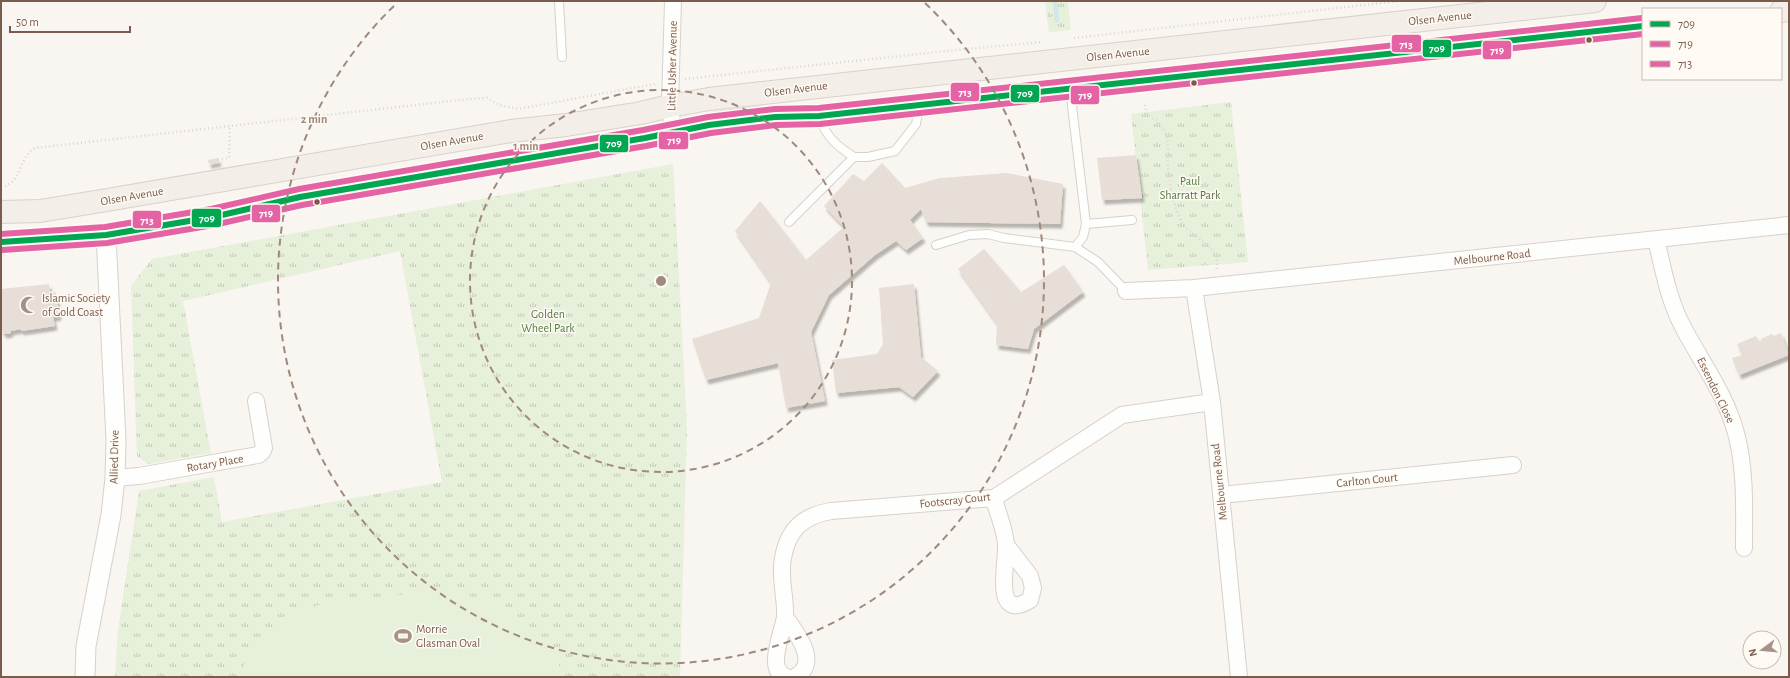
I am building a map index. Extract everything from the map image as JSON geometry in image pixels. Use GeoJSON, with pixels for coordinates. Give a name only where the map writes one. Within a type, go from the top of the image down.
{"type":"FeatureCollection","features":[{"type":"Feature","properties":{"kind":"main road","name":"Olsen Avenue"},"geometry":{"type":"LineString","coordinates":[[1,212],[40,211],[511,131],[566,125],[641,113],[709,99],[1595,1]]}},
{"type":"Feature","properties":{"kind":"main road","name":"Olsen Avenue"},"geometry":{"type":"LineString","coordinates":[[1,242],[106,235],[213,216],[300,197],[645,138],[673,131],[789,115],[819,116],[1642,26]]}},
{"type":"Feature","properties":{"kind":"street","name":"Little Usher Avenue"},"geometry":{"type":"LineString","coordinates":[[673,1],[670,106],[673,131]]}},
{"type":"Feature","properties":{"kind":"street","name":"Melbourne Road"},"geometry":{"type":"LineString","coordinates":[[1126,291],[1194,288],[1789,225]]}},
{"type":"Feature","properties":{"kind":"street","name":"Allied Drive"},"geometry":{"type":"LineString","coordinates":[[85,677],[86,646],[111,515],[115,478],[116,440],[106,235]]}},
{"type":"Feature","properties":{"kind":"street","name":"Essendon Close"},"geometry":{"type":"LineString","coordinates":[[1656,239],[1673,304],[1683,328],[1726,406],[1736,433],[1744,498],[1744,548]]}},
{"type":"Feature","properties":{"kind":"street","name":"Melbourne Road"},"geometry":{"type":"LineString","coordinates":[[1194,288],[1212,402],[1238,677]]}},
{"type":"Feature","properties":{"kind":"street","name":"Rotary Place"},"geometry":{"type":"LineString","coordinates":[[115,478],[258,455],[264,448],[256,401]]}},
{"type":"Feature","properties":{"kind":"street","name":"Footscray Court"},"geometry":{"type":"LineString","coordinates":[[787,677],[779,672],[776,664],[778,639],[785,617],[782,559],[792,533],[803,521],[814,514],[831,511],[994,498],[1122,415],[1212,402]]}},
{"type":"Feature","properties":{"kind":"street","name":"Carlton Court"},"geometry":{"type":"LineString","coordinates":[[1221,495],[1513,465]]}},
{"type":"Feature","properties":{"kind":"street"},"geometry":{"type":"LineString","coordinates":[[994,498],[1006,545]]}},
{"type":"Feature","properties":{"kind":"street"},"geometry":{"type":"LineString","coordinates":[[785,617],[795,630],[805,648],[806,661],[803,668],[795,677]]}},
{"type":"Feature","properties":{"kind":"lane"},"geometry":{"type":"LineString","coordinates":[[559,1],[562,58]]}},
{"type":"Feature","properties":{"kind":"lane"},"geometry":{"type":"LineString","coordinates":[[1070,88],[1086,224],[1084,237],[1075,247]]}},
{"type":"Feature","properties":{"kind":"lane"},"geometry":{"type":"LineString","coordinates":[[819,116],[826,133],[839,148],[854,157],[868,157],[895,151],[916,124],[919,105]]}},
{"type":"Feature","properties":{"kind":"lane"},"geometry":{"type":"LineString","coordinates":[[789,222],[854,157]]}},
{"type":"Feature","properties":{"kind":"lane"},"geometry":{"type":"LineString","coordinates":[[1086,224],[1132,220]]}},
{"type":"Feature","properties":{"kind":"lane"},"geometry":{"type":"LineString","coordinates":[[936,245],[969,235],[988,234],[1004,238],[1075,247],[1098,262],[1126,291]]}},
{"type":"Feature","properties":{"kind":"path"},"geometry":{"type":"LineString","coordinates":[[1069,40],[1096,35],[1399,1]]}},
{"type":"Feature","properties":{"kind":"path"},"geometry":{"type":"LineString","coordinates":[[1,187],[5,186],[14,179],[30,151],[35,148],[487,98],[499,104],[518,109],[671,80],[1022,43],[1045,42]]}},
{"type":"Feature","properties":{"kind":"path"},"geometry":{"type":"LineString","coordinates":[[1145,105],[1147,114],[1160,123],[1166,135],[1168,169],[1172,195],[1179,218],[1189,232],[1214,252],[1217,269]]}},
{"type":"Feature","properties":{"kind":"path"},"geometry":{"type":"LineString","coordinates":[[218,160],[229,158],[230,126]]}},
{"type":"Feature","properties":{"kind":"green space"},"geometry":{"type":"Polygon","coordinates":[[[1045,1],[1068,1],[1071,30],[1049,32],[1045,1]]]}},
{"type":"Feature","properties":{"kind":"green space","name":"Paul Sharratt Park"},"geometry":{"type":"Polygon","coordinates":[[[1231,102],[1248,262],[1148,270],[1131,114],[1231,102]]]}},
{"type":"Feature","properties":{"kind":"green space","name":"Golden Wheel Park"},"geometry":{"type":"Polygon","coordinates":[[[673,164],[687,428],[680,677],[115,677],[118,630],[139,491],[214,477],[222,522],[442,482],[400,251],[183,301],[211,453],[148,464],[137,456],[131,286],[152,259],[673,164]]]}},
{"type":"Feature","properties":{"kind":"green space","name":"Morrie Glasman Oval"},"geometry":{"type":"Polygon","coordinates":[[[431,591],[466,594],[521,620],[544,639],[566,677],[237,677],[253,651],[268,632],[294,613],[322,604],[431,591]]]}},
{"type":"Feature","properties":{"kind":"building"},"geometry":{"type":"Polygon","coordinates":[[[1136,155],[1142,198],[1102,200],[1097,158],[1136,155]]]}},
{"type":"Feature","properties":{"kind":"building"},"geometry":{"type":"Polygon","coordinates":[[[218,158],[219,162],[209,164],[208,160],[218,158]]]}},
{"type":"Feature","properties":{"kind":"building"},"geometry":{"type":"Polygon","coordinates":[[[882,163],[905,188],[940,178],[1007,173],[1063,184],[1060,224],[926,222],[921,209],[910,220],[923,238],[906,250],[896,241],[875,255],[829,295],[811,332],[825,401],[786,408],[778,363],[706,380],[692,339],[759,318],[771,283],[735,231],[760,201],[806,260],[844,227],[824,206],[853,174],[864,181],[882,163]]]}},
{"type":"Feature","properties":{"kind":"building"},"geometry":{"type":"Polygon","coordinates":[[[984,249],[1021,292],[1064,265],[1083,292],[1034,329],[1028,349],[996,345],[997,324],[958,269],[984,249]]]}},
{"type":"Feature","properties":{"kind":"building","name":"Islamic Society of Gold Coast"},"geometry":{"type":"Polygon","coordinates":[[[49,284],[50,293],[56,292],[59,316],[53,317],[55,326],[21,331],[21,329],[4,334],[3,331],[1,332],[1,289],[49,284]]]}},
{"type":"Feature","properties":{"kind":"building"},"geometry":{"type":"Polygon","coordinates":[[[914,284],[921,357],[938,371],[913,397],[899,387],[836,393],[832,360],[877,354],[883,344],[879,288],[914,284]]]}},
{"type":"Feature","properties":{"kind":"building"},"geometry":{"type":"Polygon","coordinates":[[[1781,333],[1789,355],[1739,375],[1732,358],[1742,355],[1737,344],[1756,336],[1759,342],[1761,339],[1772,334],[1774,336],[1781,333]]]}},
{"type":"Feature","properties":{"kind":"waterway"},"geometry":{"type":"LineString","coordinates":[[1055,1],[1057,20]]}},
{"type":"Feature","properties":{"kind":"transit line","name":"713"},"geometry":{"type":"LineString","coordinates":[[1,234],[105,227],[211,209],[299,189],[643,130],[708,117],[775,109],[819,108],[1642,18]]}},
{"type":"Feature","properties":{"kind":"transit line","name":"709"},"geometry":{"type":"LineString","coordinates":[[1,242],[106,235],[213,217],[300,197],[645,138],[709,125],[775,117],[819,116],[1642,26]]}},
{"type":"Feature","properties":{"kind":"transit line","name":"719"},"geometry":{"type":"LineString","coordinates":[[2,250],[107,243],[214,225],[302,205],[646,146],[711,133],[776,125],[820,124],[1642,34]]}},
{"type":"Feature","properties":{"kind":"place","name":"Islamic Society of Gold Coast"},"geometry":{"type":"Point","coordinates":[29,305]}},
{"type":"Feature","properties":{"kind":"place","name":"Morrie Glasman Oval"},"geometry":{"type":"Point","coordinates":[403,636]}}]}
